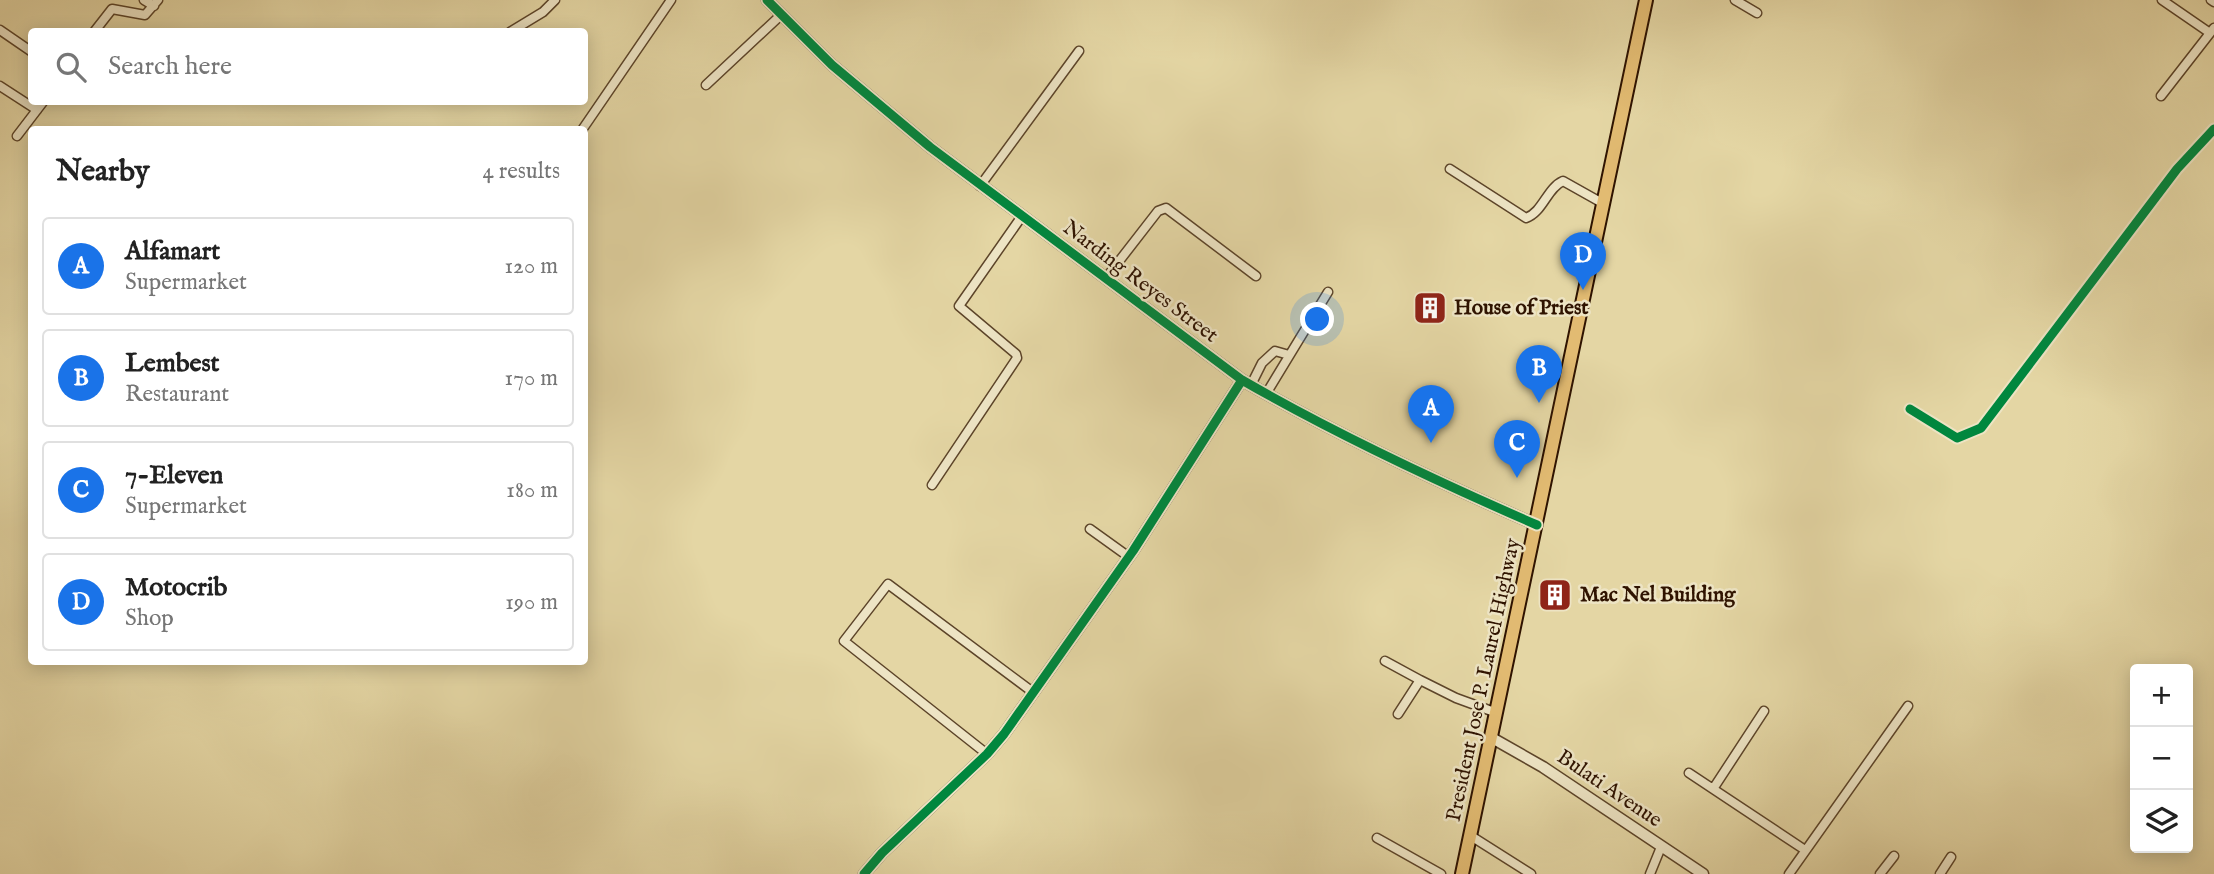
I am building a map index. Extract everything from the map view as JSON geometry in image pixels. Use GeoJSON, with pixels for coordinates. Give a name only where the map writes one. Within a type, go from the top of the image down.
{"type":"FeatureCollection","features":[{"type":"Feature","properties":{"kind":"highway","name":"President Jose P. Laurel Highway"},"geometry":{"type":"LineString","coordinates":[[1462,874],[1646,0]]}},
{"type":"Feature","properties":{"kind":"street"},"geometry":{"type":"LineString","coordinates":[[128,11],[135,0]]}},
{"type":"Feature","properties":{"kind":"street"},"geometry":{"type":"LineString","coordinates":[[97,28],[112,9],[145,15],[155,3],[144,0]]}},
{"type":"Feature","properties":{"kind":"street"},"geometry":{"type":"LineString","coordinates":[[516,28],[555,0]]}},
{"type":"Feature","properties":{"kind":"street"},"geometry":{"type":"LineString","coordinates":[[585,126],[671,0]]}},
{"type":"Feature","properties":{"kind":"street","name":"Narding Reyes Street"},"geometry":{"type":"LineString","coordinates":[[767,0],[832,65],[980,186],[1247,383],[1421,474],[1536,525]]}},
{"type":"Feature","properties":{"kind":"street"},"geometry":{"type":"LineString","coordinates":[[1735,0],[1757,13]]}},
{"type":"Feature","properties":{"kind":"street"},"geometry":{"type":"LineString","coordinates":[[2161,96],[2212,30],[2162,0]]}},
{"type":"Feature","properties":{"kind":"street"},"geometry":{"type":"LineString","coordinates":[[706,85],[782,14]]}},
{"type":"Feature","properties":{"kind":"street"},"geometry":{"type":"LineString","coordinates":[[0,30],[28,49]]}},
{"type":"Feature","properties":{"kind":"street"},"geometry":{"type":"LineString","coordinates":[[980,186],[1079,51]]}},
{"type":"Feature","properties":{"kind":"street"},"geometry":{"type":"LineString","coordinates":[[0,86],[28,104]]}},
{"type":"Feature","properties":{"kind":"street"},"geometry":{"type":"LineString","coordinates":[[29,105],[37,110]]}},
{"type":"Feature","properties":{"kind":"street"},"geometry":{"type":"LineString","coordinates":[[17,136],[41,105]]}},
{"type":"Feature","properties":{"kind":"street"},"geometry":{"type":"LineString","coordinates":[[1910,409],[1957,438],[1981,428],[2177,169],[2214,129]]}},
{"type":"Feature","properties":{"kind":"street"},"geometry":{"type":"LineString","coordinates":[[1450,170],[1526,218],[1533,215],[1563,181],[1604,204]]}},
{"type":"Feature","properties":{"kind":"street"},"geometry":{"type":"LineString","coordinates":[[1106,278],[1158,211],[1166,208],[1256,276]]}},
{"type":"Feature","properties":{"kind":"street"},"geometry":{"type":"LineString","coordinates":[[932,485],[1017,358],[1016,354],[959,306],[1021,216]]}},
{"type":"Feature","properties":{"kind":"street"},"geometry":{"type":"LineString","coordinates":[[1266,394],[1328,292]]}},
{"type":"Feature","properties":{"kind":"street"},"geometry":{"type":"LineString","coordinates":[[864,874],[940,796],[987,754],[1034,694],[1267,356],[1275,351],[1289,355]]}},
{"type":"Feature","properties":{"kind":"street"},"geometry":{"type":"LineString","coordinates":[[1090,529],[1129,558]]}},
{"type":"Feature","properties":{"kind":"street"},"geometry":{"type":"LineString","coordinates":[[987,754],[844,641],[888,584],[1034,694]]}},
{"type":"Feature","properties":{"kind":"street"},"geometry":{"type":"LineString","coordinates":[[1385,661],[1456,698],[1497,713]]}},
{"type":"Feature","properties":{"kind":"street"},"geometry":{"type":"LineString","coordinates":[[1398,714],[1420,680]]}},
{"type":"Feature","properties":{"kind":"street"},"geometry":{"type":"LineString","coordinates":[[1789,874],[1908,706]]}},
{"type":"Feature","properties":{"kind":"street"},"geometry":{"type":"LineString","coordinates":[[1713,789],[1763,711]]}},
{"type":"Feature","properties":{"kind":"street","name":"Bulati Avenue"},"geometry":{"type":"LineString","coordinates":[[1492,738],[1543,767],[1703,874]]}},
{"type":"Feature","properties":{"kind":"street"},"geometry":{"type":"LineString","coordinates":[[1689,773],[1805,850]]}},
{"type":"Feature","properties":{"kind":"street"},"geometry":{"type":"LineString","coordinates":[[1471,836],[1531,874]]}},
{"type":"Feature","properties":{"kind":"street"},"geometry":{"type":"LineString","coordinates":[[1377,838],[1441,874]]}},
{"type":"Feature","properties":{"kind":"street"},"geometry":{"type":"LineString","coordinates":[[1650,874],[1661,848]]}},
{"type":"Feature","properties":{"kind":"street"},"geometry":{"type":"LineString","coordinates":[[1880,874],[1894,856]]}},
{"type":"Feature","properties":{"kind":"street"},"geometry":{"type":"LineString","coordinates":[[1940,874],[1951,857]]}},
{"type":"Feature","properties":{"kind":"cycle path"},"geometry":{"type":"LineString","coordinates":[[767,0],[832,65],[930,147],[1242,380],[1387,457],[1537,525]]}},
{"type":"Feature","properties":{"kind":"cycle path"},"geometry":{"type":"LineString","coordinates":[[1910,409],[1957,438],[1981,428],[2177,169],[2214,129]]}},
{"type":"Feature","properties":{"kind":"cycle path"},"geometry":{"type":"LineString","coordinates":[[864,874],[882,853],[987,754],[1004,734],[1133,551],[1242,380]]}},
{"type":"Feature","properties":{"kind":"place","name":"Motocrib"},"geometry":{"type":"Point","coordinates":[1583,290]}},
{"type":"Feature","properties":{"kind":"place","name":"House of Priest"},"geometry":{"type":"Point","coordinates":[1430,308]}},
{"type":"Feature","properties":{"kind":"place","name":"Lembest"},"geometry":{"type":"Point","coordinates":[1539,403]}},
{"type":"Feature","properties":{"kind":"place","name":"Alfamart"},"geometry":{"type":"Point","coordinates":[1431,443]}},
{"type":"Feature","properties":{"kind":"place","name":"7-Eleven"},"geometry":{"type":"Point","coordinates":[1517,478]}},
{"type":"Feature","properties":{"kind":"place","name":"Mac Nel Building"},"geometry":{"type":"Point","coordinates":[1555,595]}}]}
